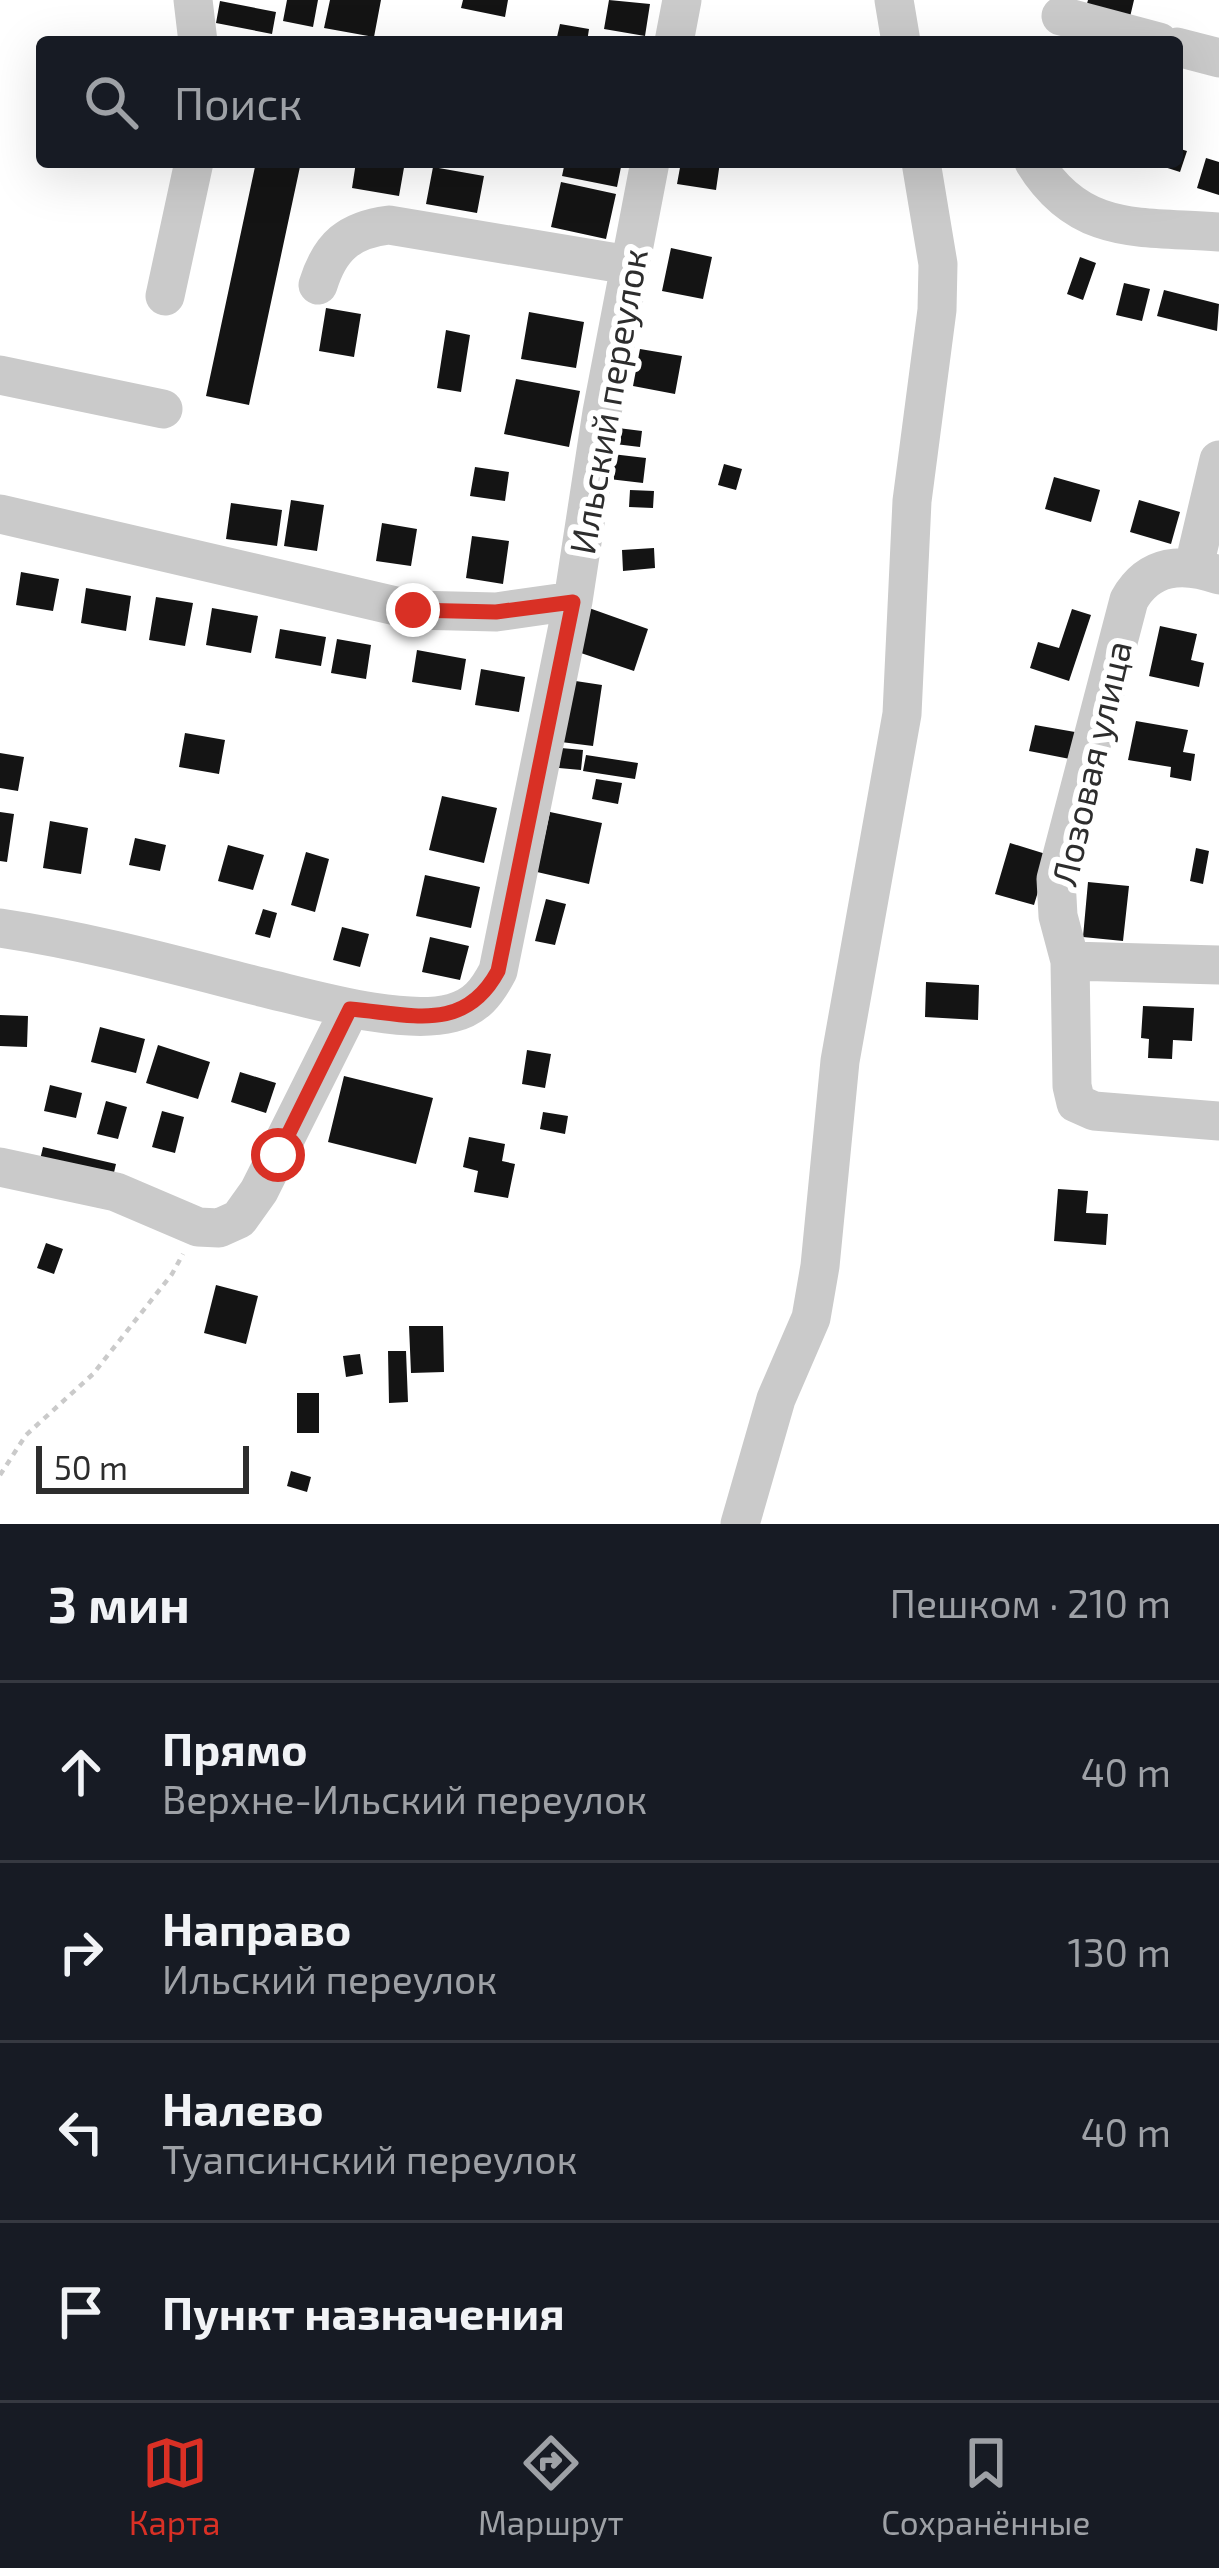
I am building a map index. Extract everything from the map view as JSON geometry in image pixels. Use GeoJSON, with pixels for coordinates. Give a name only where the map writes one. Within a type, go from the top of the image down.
{"type":"FeatureCollection","features":[{"type":"Feature","properties":{"kind":"street"},"geometry":{"type":"LineString","coordinates":[[193,0],[197,36]]}},
{"type":"Feature","properties":{"kind":"street"},"geometry":{"type":"LineString","coordinates":[[675,36],[682,0]]}},
{"type":"Feature","properties":{"kind":"street"},"geometry":{"type":"LineString","coordinates":[[894,0],[900,36]]}},
{"type":"Feature","properties":{"kind":"street"},"geometry":{"type":"LineString","coordinates":[[1060,19],[1133,36]]}},
{"type":"Feature","properties":{"kind":"street"},"geometry":{"type":"LineString","coordinates":[[1183,49],[1219,58]]}},
{"type":"Feature","properties":{"kind":"street"},"geometry":{"type":"LineString","coordinates":[[165,296],[193,168]]}},
{"type":"Feature","properties":{"kind":"street","name":"Ильский переулок"},"geometry":{"type":"LineString","coordinates":[[0,928],[138,956],[350,1009],[447,1015],[469,1008],[487,992],[498,971],[573,602],[649,168]]}},
{"type":"Feature","properties":{"kind":"street"},"geometry":{"type":"LineString","coordinates":[[740,1524],[776,1399],[811,1318],[840,1061],[902,714],[912,501],[938,310],[938,264],[922,168]]}},
{"type":"Feature","properties":{"kind":"street"},"geometry":{"type":"LineString","coordinates":[[1038,168],[1048,184],[1082,214],[1124,225],[1219,232]]}},
{"type":"Feature","properties":{"kind":"street"},"geometry":{"type":"LineString","coordinates":[[318,285],[325,261],[338,243],[362,228],[389,225],[629,265]]}},
{"type":"Feature","properties":{"kind":"street"},"geometry":{"type":"LineString","coordinates":[[0,375],[163,409]]}},
{"type":"Feature","properties":{"kind":"street"},"geometry":{"type":"LineString","coordinates":[[1206,571],[1219,460]]}},
{"type":"Feature","properties":{"kind":"street"},"geometry":{"type":"LineString","coordinates":[[0,514],[413,610],[496,612],[573,602]]}},
{"type":"Feature","properties":{"kind":"street","name":"Лозовая улица"},"geometry":{"type":"LineString","coordinates":[[1206,571],[1141,579],[1129,599],[1056,879],[1058,916],[1070,961],[1076,1102],[1094,1111],[1219,1121]]}},
{"type":"Feature","properties":{"kind":"street"},"geometry":{"type":"LineString","coordinates":[[1070,961],[1219,965]]}},
{"type":"Feature","properties":{"kind":"street"},"geometry":{"type":"LineString","coordinates":[[0,1167],[116,1192],[198,1227],[219,1228],[239,1219],[268,1173],[350,1009]]}},
{"type":"Feature","properties":{"kind":"path"},"geometry":{"type":"LineString","coordinates":[[0,1474],[26,1435],[93,1374],[172,1274],[198,1227]]}},
{"type":"Feature","properties":{"kind":"building"},"geometry":{"type":"Polygon","coordinates":[[[287,0],[318,0],[313,27],[283,21],[287,0]]]}},
{"type":"Feature","properties":{"kind":"building"},"geometry":{"type":"Polygon","coordinates":[[[330,0],[381,0],[374,36],[324,28],[330,0]]]}},
{"type":"Feature","properties":{"kind":"building"},"geometry":{"type":"Polygon","coordinates":[[[463,0],[508,0],[505,17],[461,8],[463,0]]]}},
{"type":"Feature","properties":{"kind":"building"},"geometry":{"type":"Polygon","coordinates":[[[609,0],[650,4],[645,36],[604,29],[609,0]]]}},
{"type":"Feature","properties":{"kind":"building"},"geometry":{"type":"Polygon","coordinates":[[[1088,0],[1134,0],[1130,17],[1086,7],[1088,0]]]}},
{"type":"Feature","properties":{"kind":"building"},"geometry":{"type":"Polygon","coordinates":[[[220,1],[276,12],[272,34],[216,23],[220,1]]]}},
{"type":"Feature","properties":{"kind":"building"},"geometry":{"type":"Polygon","coordinates":[[[560,24],[589,29],[588,36],[557,36],[560,24]]]}},
{"type":"Feature","properties":{"kind":"building"},"geometry":{"type":"Polygon","coordinates":[[[1206,158],[1219,162],[1219,195],[1197,188],[1206,158]]]}},
{"type":"Feature","properties":{"kind":"building"},"geometry":{"type":"Polygon","coordinates":[[[255,168],[300,168],[249,405],[206,396],[255,168]]]}},
{"type":"Feature","properties":{"kind":"building"},"geometry":{"type":"Polygon","coordinates":[[[355,168],[404,168],[399,196],[352,188],[355,168]]]}},
{"type":"Feature","properties":{"kind":"building"},"geometry":{"type":"Polygon","coordinates":[[[433,168],[484,176],[477,213],[426,204],[433,168]]]}},
{"type":"Feature","properties":{"kind":"building"},"geometry":{"type":"Polygon","coordinates":[[[564,168],[621,168],[617,187],[562,176],[564,168]]]}},
{"type":"Feature","properties":{"kind":"building"},"geometry":{"type":"Polygon","coordinates":[[[680,168],[719,168],[716,190],[677,184],[680,168]]]}},
{"type":"Feature","properties":{"kind":"building"},"geometry":{"type":"Polygon","coordinates":[[[561,182],[616,194],[606,239],[551,227],[561,182]]]}},
{"type":"Feature","properties":{"kind":"building"},"geometry":{"type":"Polygon","coordinates":[[[671,248],[712,257],[703,299],[662,291],[671,248]]]}},
{"type":"Feature","properties":{"kind":"building"},"geometry":{"type":"Polygon","coordinates":[[[1080,257],[1096,263],[1083,300],[1067,294],[1080,257]]]}},
{"type":"Feature","properties":{"kind":"building"},"geometry":{"type":"Polygon","coordinates":[[[1124,283],[1150,289],[1142,321],[1116,315],[1124,283]]]}},
{"type":"Feature","properties":{"kind":"building"},"geometry":{"type":"Polygon","coordinates":[[[1164,290],[1219,304],[1217,331],[1157,316],[1164,290]]]}},
{"type":"Feature","properties":{"kind":"building"},"geometry":{"type":"Polygon","coordinates":[[[326,308],[361,314],[354,357],[319,351],[326,308]]]}},
{"type":"Feature","properties":{"kind":"building"},"geometry":{"type":"Polygon","coordinates":[[[529,312],[584,322],[576,368],[521,359],[529,312]]]}},
{"type":"Feature","properties":{"kind":"building"},"geometry":{"type":"Polygon","coordinates":[[[446,330],[470,335],[461,392],[437,388],[446,330]]]}},
{"type":"Feature","properties":{"kind":"building"},"geometry":{"type":"Polygon","coordinates":[[[640,349],[682,356],[675,394],[633,386],[640,349]]]}},
{"type":"Feature","properties":{"kind":"building"},"geometry":{"type":"Polygon","coordinates":[[[516,379],[580,391],[569,447],[504,434],[516,379]]]}},
{"type":"Feature","properties":{"kind":"building"},"geometry":{"type":"Polygon","coordinates":[[[618,428],[642,431],[640,447],[615,444],[618,428]]]}},
{"type":"Feature","properties":{"kind":"building"},"geometry":{"type":"Polygon","coordinates":[[[612,454],[646,458],[643,483],[609,479],[612,454]]]}},
{"type":"Feature","properties":{"kind":"building"},"geometry":{"type":"Polygon","coordinates":[[[724,464],[742,469],[736,490],[718,485],[724,464]]]}},
{"type":"Feature","properties":{"kind":"building"},"geometry":{"type":"Polygon","coordinates":[[[475,467],[509,472],[505,501],[470,496],[475,467]]]}},
{"type":"Feature","properties":{"kind":"building"},"geometry":{"type":"Polygon","coordinates":[[[1054,477],[1100,490],[1091,522],[1045,509],[1054,477]]]}},
{"type":"Feature","properties":{"kind":"building"},"geometry":{"type":"Polygon","coordinates":[[[630,490],[654,491],[653,508],[629,507],[630,490]]]}},
{"type":"Feature","properties":{"kind":"building"},"geometry":{"type":"Polygon","coordinates":[[[291,500],[324,505],[317,551],[284,546],[291,500]]]}},
{"type":"Feature","properties":{"kind":"building"},"geometry":{"type":"Polygon","coordinates":[[[1139,500],[1180,512],[1171,544],[1130,532],[1139,500]]]}},
{"type":"Feature","properties":{"kind":"building"},"geometry":{"type":"Polygon","coordinates":[[[231,503],[282,510],[277,546],[226,539],[231,503]]]}},
{"type":"Feature","properties":{"kind":"building"},"geometry":{"type":"Polygon","coordinates":[[[382,523],[417,529],[411,566],[376,561],[382,523]]]}},
{"type":"Feature","properties":{"kind":"building"},"geometry":{"type":"Polygon","coordinates":[[[472,536],[509,541],[503,584],[466,578],[472,536]]]}},
{"type":"Feature","properties":{"kind":"building"},"geometry":{"type":"Polygon","coordinates":[[[654,548],[655,568],[623,571],[622,550],[654,548]]]}},
{"type":"Feature","properties":{"kind":"building"},"geometry":{"type":"Polygon","coordinates":[[[21,572],[59,579],[53,611],[16,605],[21,572]]]}},
{"type":"Feature","properties":{"kind":"building"},"geometry":{"type":"Polygon","coordinates":[[[86,588],[131,596],[126,631],[81,623],[86,588]]]}},
{"type":"Feature","properties":{"kind":"building"},"geometry":{"type":"Polygon","coordinates":[[[156,597],[193,603],[185,646],[149,640],[156,597]]]}},
{"type":"Feature","properties":{"kind":"building"},"geometry":{"type":"Polygon","coordinates":[[[212,608],[258,616],[251,653],[206,645],[212,608]]]}},
{"type":"Feature","properties":{"kind":"building"},"geometry":{"type":"Polygon","coordinates":[[[589,608],[648,629],[634,671],[575,651],[589,608]]]}},
{"type":"Feature","properties":{"kind":"building"},"geometry":{"type":"Polygon","coordinates":[[[1072,609],[1091,615],[1069,681],[1030,668],[1038,642],[1059,648],[1072,609]]]}},
{"type":"Feature","properties":{"kind":"building"},"geometry":{"type":"Polygon","coordinates":[[[1160,626],[1197,634],[1191,660],[1204,663],[1199,687],[1149,676],[1160,626]]]}},
{"type":"Feature","properties":{"kind":"building"},"geometry":{"type":"Polygon","coordinates":[[[280,629],[326,637],[321,666],[275,658],[280,629]]]}},
{"type":"Feature","properties":{"kind":"building"},"geometry":{"type":"Polygon","coordinates":[[[337,639],[371,645],[366,679],[331,673],[337,639]]]}},
{"type":"Feature","properties":{"kind":"building"},"geometry":{"type":"Polygon","coordinates":[[[417,650],[466,659],[461,690],[412,682],[417,650]]]}},
{"type":"Feature","properties":{"kind":"building"},"geometry":{"type":"Polygon","coordinates":[[[481,669],[525,677],[519,712],[475,705],[481,669]]]}},
{"type":"Feature","properties":{"kind":"building"},"geometry":{"type":"Polygon","coordinates":[[[569,680],[602,685],[593,746],[561,742],[569,680]]]}},
{"type":"Feature","properties":{"kind":"building"},"geometry":{"type":"Polygon","coordinates":[[[1136,721],[1188,730],[1183,752],[1195,754],[1191,781],[1170,777],[1171,767],[1128,760],[1136,721]]]}},
{"type":"Feature","properties":{"kind":"building"},"geometry":{"type":"Polygon","coordinates":[[[1035,725],[1075,732],[1070,759],[1029,751],[1035,725]]]}},
{"type":"Feature","properties":{"kind":"building"},"geometry":{"type":"Polygon","coordinates":[[[185,733],[225,740],[219,774],[179,767],[185,733]]]}},
{"type":"Feature","properties":{"kind":"building"},"geometry":{"type":"Polygon","coordinates":[[[561,748],[583,750],[581,770],[559,768],[561,748]]]}},
{"type":"Feature","properties":{"kind":"building"},"geometry":{"type":"Polygon","coordinates":[[[0,753],[24,757],[18,791],[0,788],[0,753]]]}},
{"type":"Feature","properties":{"kind":"building"},"geometry":{"type":"Polygon","coordinates":[[[586,755],[638,763],[635,779],[583,771],[586,755]]]}},
{"type":"Feature","properties":{"kind":"building"},"geometry":{"type":"Polygon","coordinates":[[[596,779],[622,783],[618,804],[592,799],[596,779]]]}},
{"type":"Feature","properties":{"kind":"building"},"geometry":{"type":"Polygon","coordinates":[[[442,796],[497,808],[484,863],[429,850],[442,796]]]}},
{"type":"Feature","properties":{"kind":"building"},"geometry":{"type":"Polygon","coordinates":[[[0,812],[14,814],[7,862],[0,861],[0,812]]]}},
{"type":"Feature","properties":{"kind":"building"},"geometry":{"type":"Polygon","coordinates":[[[550,812],[602,823],[589,884],[537,872],[550,812]]]}},
{"type":"Feature","properties":{"kind":"building"},"geometry":{"type":"Polygon","coordinates":[[[50,821],[88,828],[81,874],[43,868],[50,821]]]}},
{"type":"Feature","properties":{"kind":"building"},"geometry":{"type":"Polygon","coordinates":[[[135,838],[166,845],[160,871],[129,865],[135,838]]]}},
{"type":"Feature","properties":{"kind":"building"},"geometry":{"type":"Polygon","coordinates":[[[1010,843],[1049,855],[1034,905],[995,894],[1010,843]]]}},
{"type":"Feature","properties":{"kind":"building"},"geometry":{"type":"Polygon","coordinates":[[[228,845],[264,855],[253,890],[218,881],[228,845]]]}},
{"type":"Feature","properties":{"kind":"building"},"geometry":{"type":"Polygon","coordinates":[[[1196,848],[1209,851],[1203,884],[1190,881],[1196,848]]]}},
{"type":"Feature","properties":{"kind":"building"},"geometry":{"type":"Polygon","coordinates":[[[306,852],[329,859],[315,912],[291,905],[306,852]]]}},
{"type":"Feature","properties":{"kind":"building"},"geometry":{"type":"Polygon","coordinates":[[[425,875],[480,887],[471,928],[416,916],[425,875]]]}},
{"type":"Feature","properties":{"kind":"building"},"geometry":{"type":"Polygon","coordinates":[[[1088,882],[1129,886],[1123,941],[1083,937],[1088,882]]]}},
{"type":"Feature","properties":{"kind":"building"},"geometry":{"type":"Polygon","coordinates":[[[546,899],[566,904],[555,945],[535,941],[546,899]]]}},
{"type":"Feature","properties":{"kind":"building"},"geometry":{"type":"Polygon","coordinates":[[[263,909],[277,913],[270,938],[255,934],[263,909]]]}},
{"type":"Feature","properties":{"kind":"building"},"geometry":{"type":"Polygon","coordinates":[[[342,927],[369,934],[360,967],[333,960],[342,927]]]}},
{"type":"Feature","properties":{"kind":"building"},"geometry":{"type":"Polygon","coordinates":[[[430,937],[469,946],[460,980],[422,972],[430,937]]]}},
{"type":"Feature","properties":{"kind":"building"},"geometry":{"type":"Polygon","coordinates":[[[926,982],[979,985],[978,1020],[925,1017],[926,982]]]}},
{"type":"Feature","properties":{"kind":"building"},"geometry":{"type":"Polygon","coordinates":[[[1143,1006],[1194,1008],[1192,1041],[1173,1040],[1172,1059],[1148,1058],[1149,1039],[1141,1038],[1143,1006]]]}},
{"type":"Feature","properties":{"kind":"building"},"geometry":{"type":"Polygon","coordinates":[[[0,1015],[28,1016],[27,1047],[0,1046],[0,1015]]]}},
{"type":"Feature","properties":{"kind":"building"},"geometry":{"type":"Polygon","coordinates":[[[100,1027],[145,1039],[136,1073],[91,1062],[100,1027]]]}},
{"type":"Feature","properties":{"kind":"building"},"geometry":{"type":"Polygon","coordinates":[[[158,1045],[210,1062],[198,1099],[146,1083],[158,1045]]]}},
{"type":"Feature","properties":{"kind":"building"},"geometry":{"type":"Polygon","coordinates":[[[527,1050],[551,1054],[545,1088],[522,1084],[527,1050]]]}},
{"type":"Feature","properties":{"kind":"building"},"geometry":{"type":"Polygon","coordinates":[[[240,1072],[276,1083],[266,1113],[231,1102],[240,1072]]]}},
{"type":"Feature","properties":{"kind":"building"},"geometry":{"type":"Polygon","coordinates":[[[344,1076],[433,1098],[416,1164],[328,1142],[344,1076]]]}},
{"type":"Feature","properties":{"kind":"building"},"geometry":{"type":"Polygon","coordinates":[[[50,1085],[82,1093],[76,1118],[44,1111],[50,1085]]]}},
{"type":"Feature","properties":{"kind":"building"},"geometry":{"type":"Polygon","coordinates":[[[106,1101],[127,1107],[118,1139],[97,1134],[106,1101]]]}},
{"type":"Feature","properties":{"kind":"building"},"geometry":{"type":"Polygon","coordinates":[[[162,1111],[184,1117],[175,1153],[152,1147],[162,1111]]]}},
{"type":"Feature","properties":{"kind":"building"},"geometry":{"type":"Polygon","coordinates":[[[543,1112],[568,1116],[565,1134],[540,1129],[543,1112]]]}},
{"type":"Feature","properties":{"kind":"building"},"geometry":{"type":"Polygon","coordinates":[[[469,1137],[505,1144],[502,1161],[515,1164],[508,1198],[474,1192],[478,1171],[463,1167],[469,1137]]]}},
{"type":"Feature","properties":{"kind":"building"},"geometry":{"type":"Polygon","coordinates":[[[43,1147],[116,1164],[112,1181],[39,1164],[43,1147]]]}},
{"type":"Feature","properties":{"kind":"building"},"geometry":{"type":"Polygon","coordinates":[[[1058,1189],[1088,1191],[1086,1213],[1108,1214],[1106,1245],[1054,1241],[1058,1189]]]}},
{"type":"Feature","properties":{"kind":"building"},"geometry":{"type":"Polygon","coordinates":[[[46,1243],[63,1249],[54,1274],[37,1268],[46,1243]]]}},
{"type":"Feature","properties":{"kind":"building"},"geometry":{"type":"Polygon","coordinates":[[[216,1285],[258,1296],[246,1344],[204,1333],[216,1285]]]}},
{"type":"Feature","properties":{"kind":"building"},"geometry":{"type":"Polygon","coordinates":[[[409,1326],[443,1326],[444,1372],[411,1373],[409,1326]]]}},
{"type":"Feature","properties":{"kind":"building"},"geometry":{"type":"Polygon","coordinates":[[[388,1351],[406,1351],[408,1402],[389,1403],[388,1351]]]}},
{"type":"Feature","properties":{"kind":"building"},"geometry":{"type":"Polygon","coordinates":[[[360,1354],[363,1374],[346,1377],[343,1356],[360,1354]]]}},
{"type":"Feature","properties":{"kind":"building"},"geometry":{"type":"Polygon","coordinates":[[[297,1393],[319,1393],[319,1433],[297,1433],[297,1393]]]}},
{"type":"Feature","properties":{"kind":"building"},"geometry":{"type":"Polygon","coordinates":[[[291,1471],[311,1477],[307,1492],[287,1486],[291,1471]]]}},
{"type":"Feature","properties":{"kind":"route"},"geometry":{"type":"LineString","coordinates":[[278,1155],[350,1009],[447,1015],[469,1008],[487,992],[498,971],[573,602],[496,612],[413,610]]}}]}
